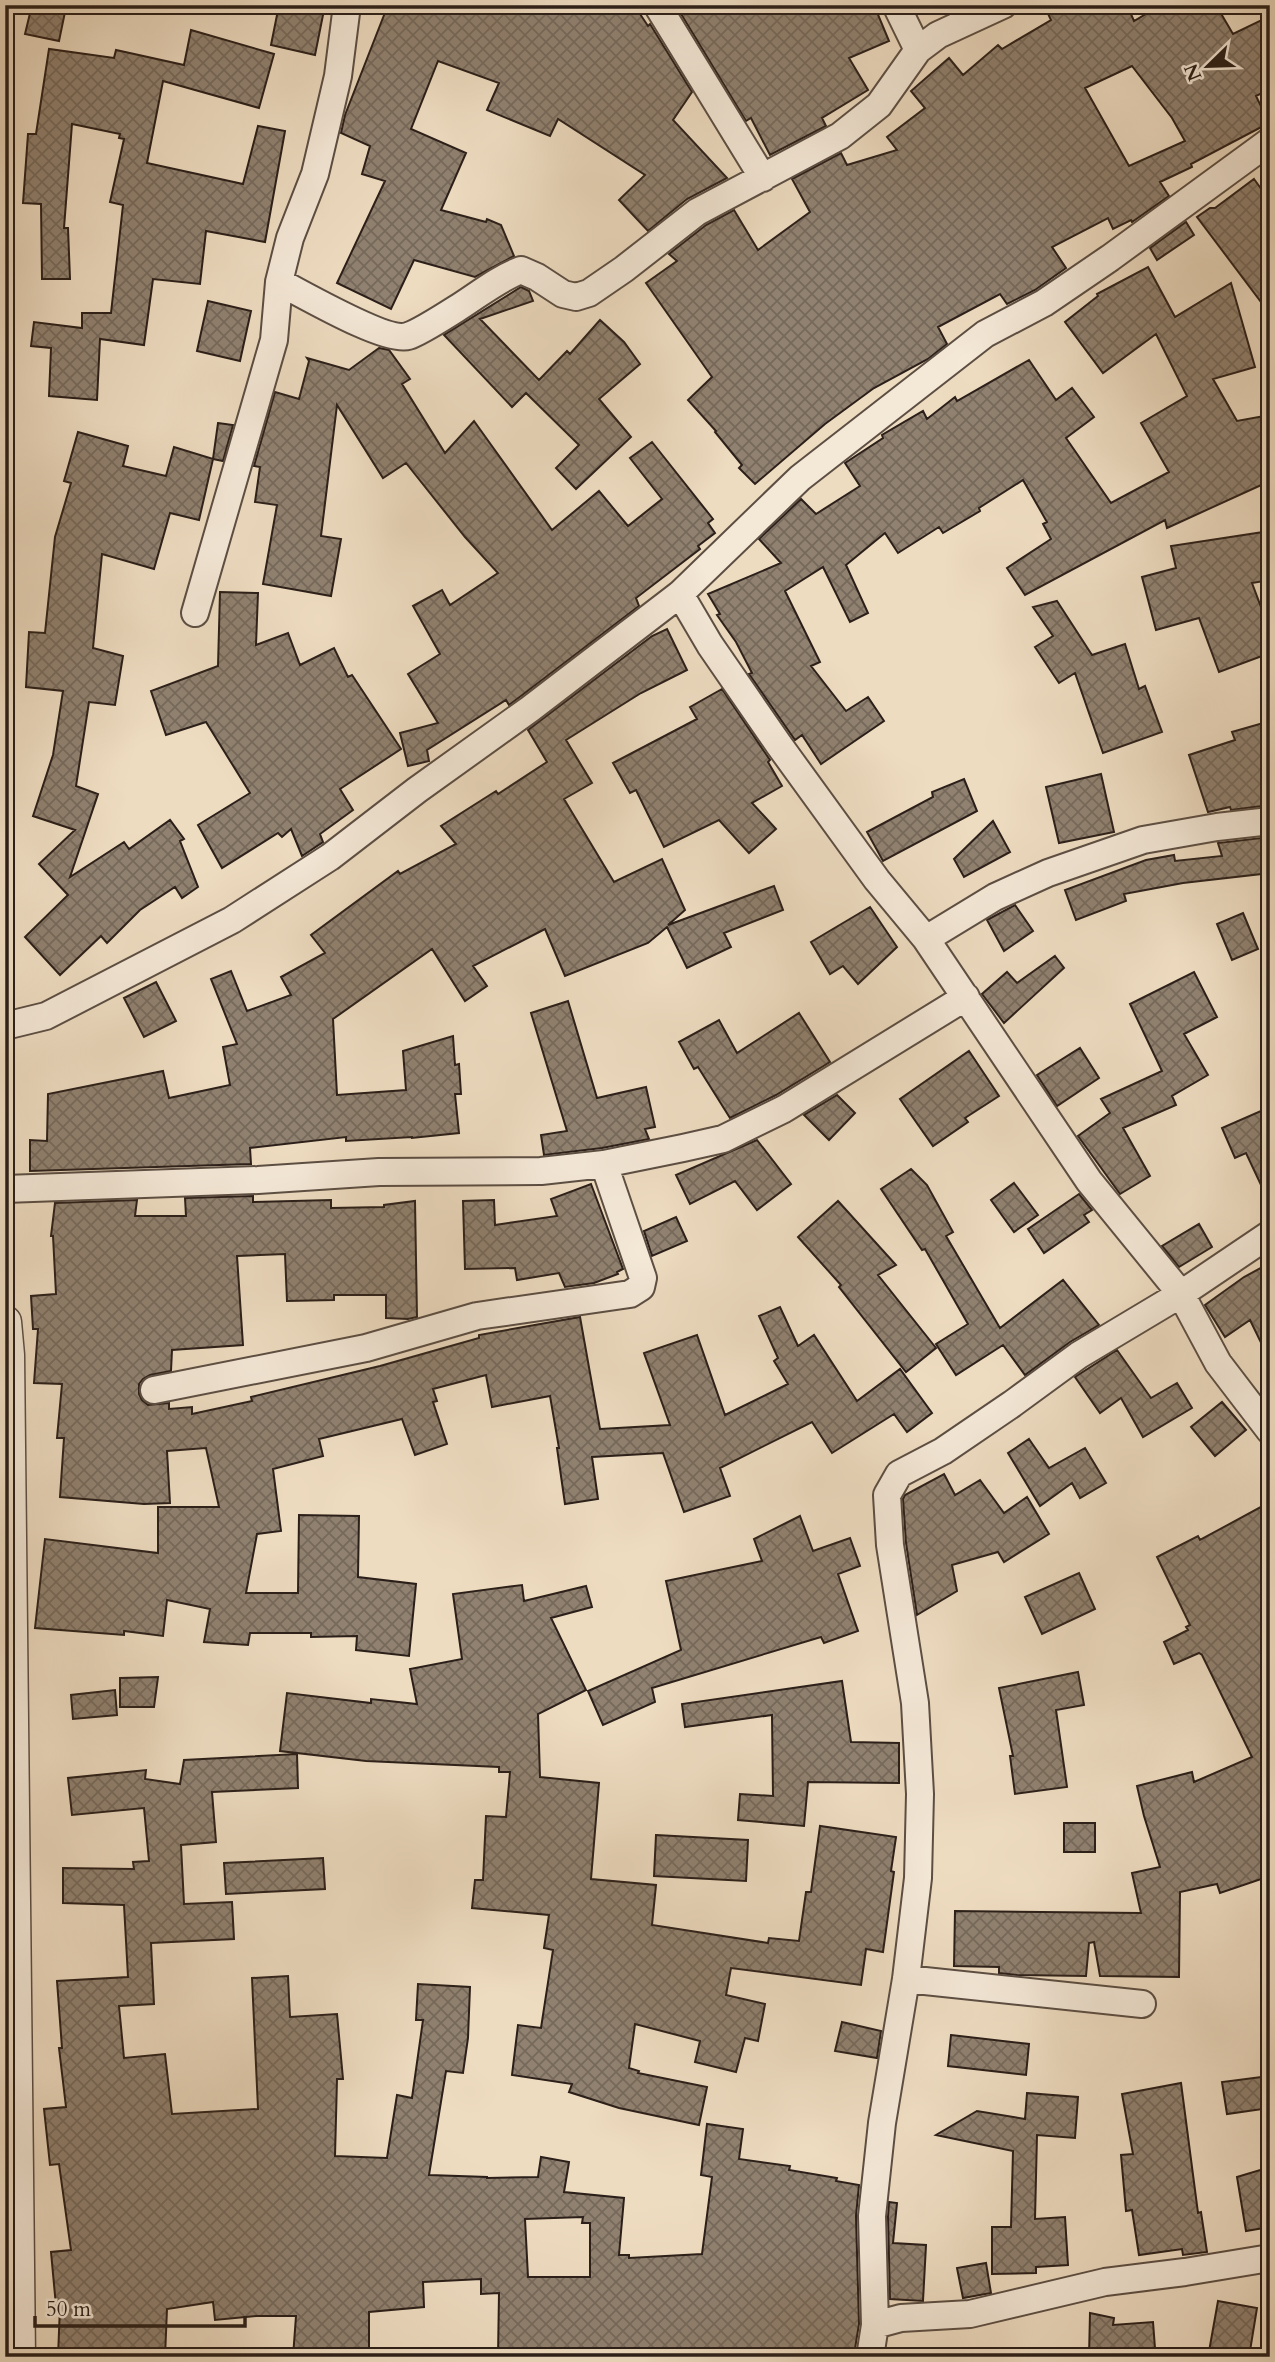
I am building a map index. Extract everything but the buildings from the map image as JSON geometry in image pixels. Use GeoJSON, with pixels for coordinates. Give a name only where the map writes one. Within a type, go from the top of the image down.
{"type":"FeatureCollection","features":[{"type":"Feature","properties":{"kind":"street"},"geometry":{"type":"LineString","coordinates":[[195,614],[274,340],[279,282],[290,239],[315,174],[338,76],[347,5]]}},
{"type":"Feature","properties":{"kind":"street"},"geometry":{"type":"LineString","coordinates":[[657,5],[763,178]]}},
{"type":"Feature","properties":{"kind":"street"},"geometry":{"type":"LineString","coordinates":[[896,5],[918,50]]}},
{"type":"Feature","properties":{"kind":"street"},"geometry":{"type":"LineString","coordinates":[[279,282],[362,324],[391,335],[407,337],[510,274],[521,270],[563,294],[576,297],[589,293],[697,212],[840,136],[879,105],[918,50],[938,35],[1003,5]]}},
{"type":"Feature","properties":{"kind":"street"},"geometry":{"type":"LineString","coordinates":[[5,1026],[46,1016],[232,920],[330,857],[680,594],[800,478],[985,334],[1055,295],[1270,141]]}},
{"type":"Feature","properties":{"kind":"street"},"geometry":{"type":"LineString","coordinates":[[680,594],[710,645],[779,745],[877,880],[926,939],[1088,1181],[1181,1294],[1218,1363],[1270,1431]]}},
{"type":"Feature","properties":{"kind":"street"},"geometry":{"type":"LineString","coordinates":[[926,939],[995,897],[1048,873],[1143,840],[1270,821]]}},
{"type":"Feature","properties":{"kind":"street"},"geometry":{"type":"LineString","coordinates":[[5,1189],[258,1180],[379,1172],[541,1171],[604,1164],[723,1139],[783,1109],[966,997]]}},
{"type":"Feature","properties":{"kind":"street"},"geometry":{"type":"LineString","coordinates":[[154,1390],[366,1348],[477,1316],[630,1294],[641,1287],[643,1278],[604,1164]]}},
{"type":"Feature","properties":{"kind":"street"},"geometry":{"type":"LineString","coordinates":[[870,2357],[875,2325],[872,2217],[882,2123],[906,1979],[918,1878],[920,1794],[915,1703],[890,1545],[887,1495],[899,1475],[943,1451],[1079,1355],[1181,1294],[1270,1234]]}},
{"type":"Feature","properties":{"kind":"street"},"geometry":{"type":"LineString","coordinates":[[5,1322],[8,1354],[8,1593],[15,1878],[10,2124],[19,2357]]}},
{"type":"Feature","properties":{"kind":"street"},"geometry":{"type":"LineString","coordinates":[[906,1979],[1142,2004]]}},
{"type":"Feature","properties":{"kind":"street"},"geometry":{"type":"LineString","coordinates":[[875,2325],[901,2318],[970,2314],[1105,2282],[1270,2258]]}}]}
